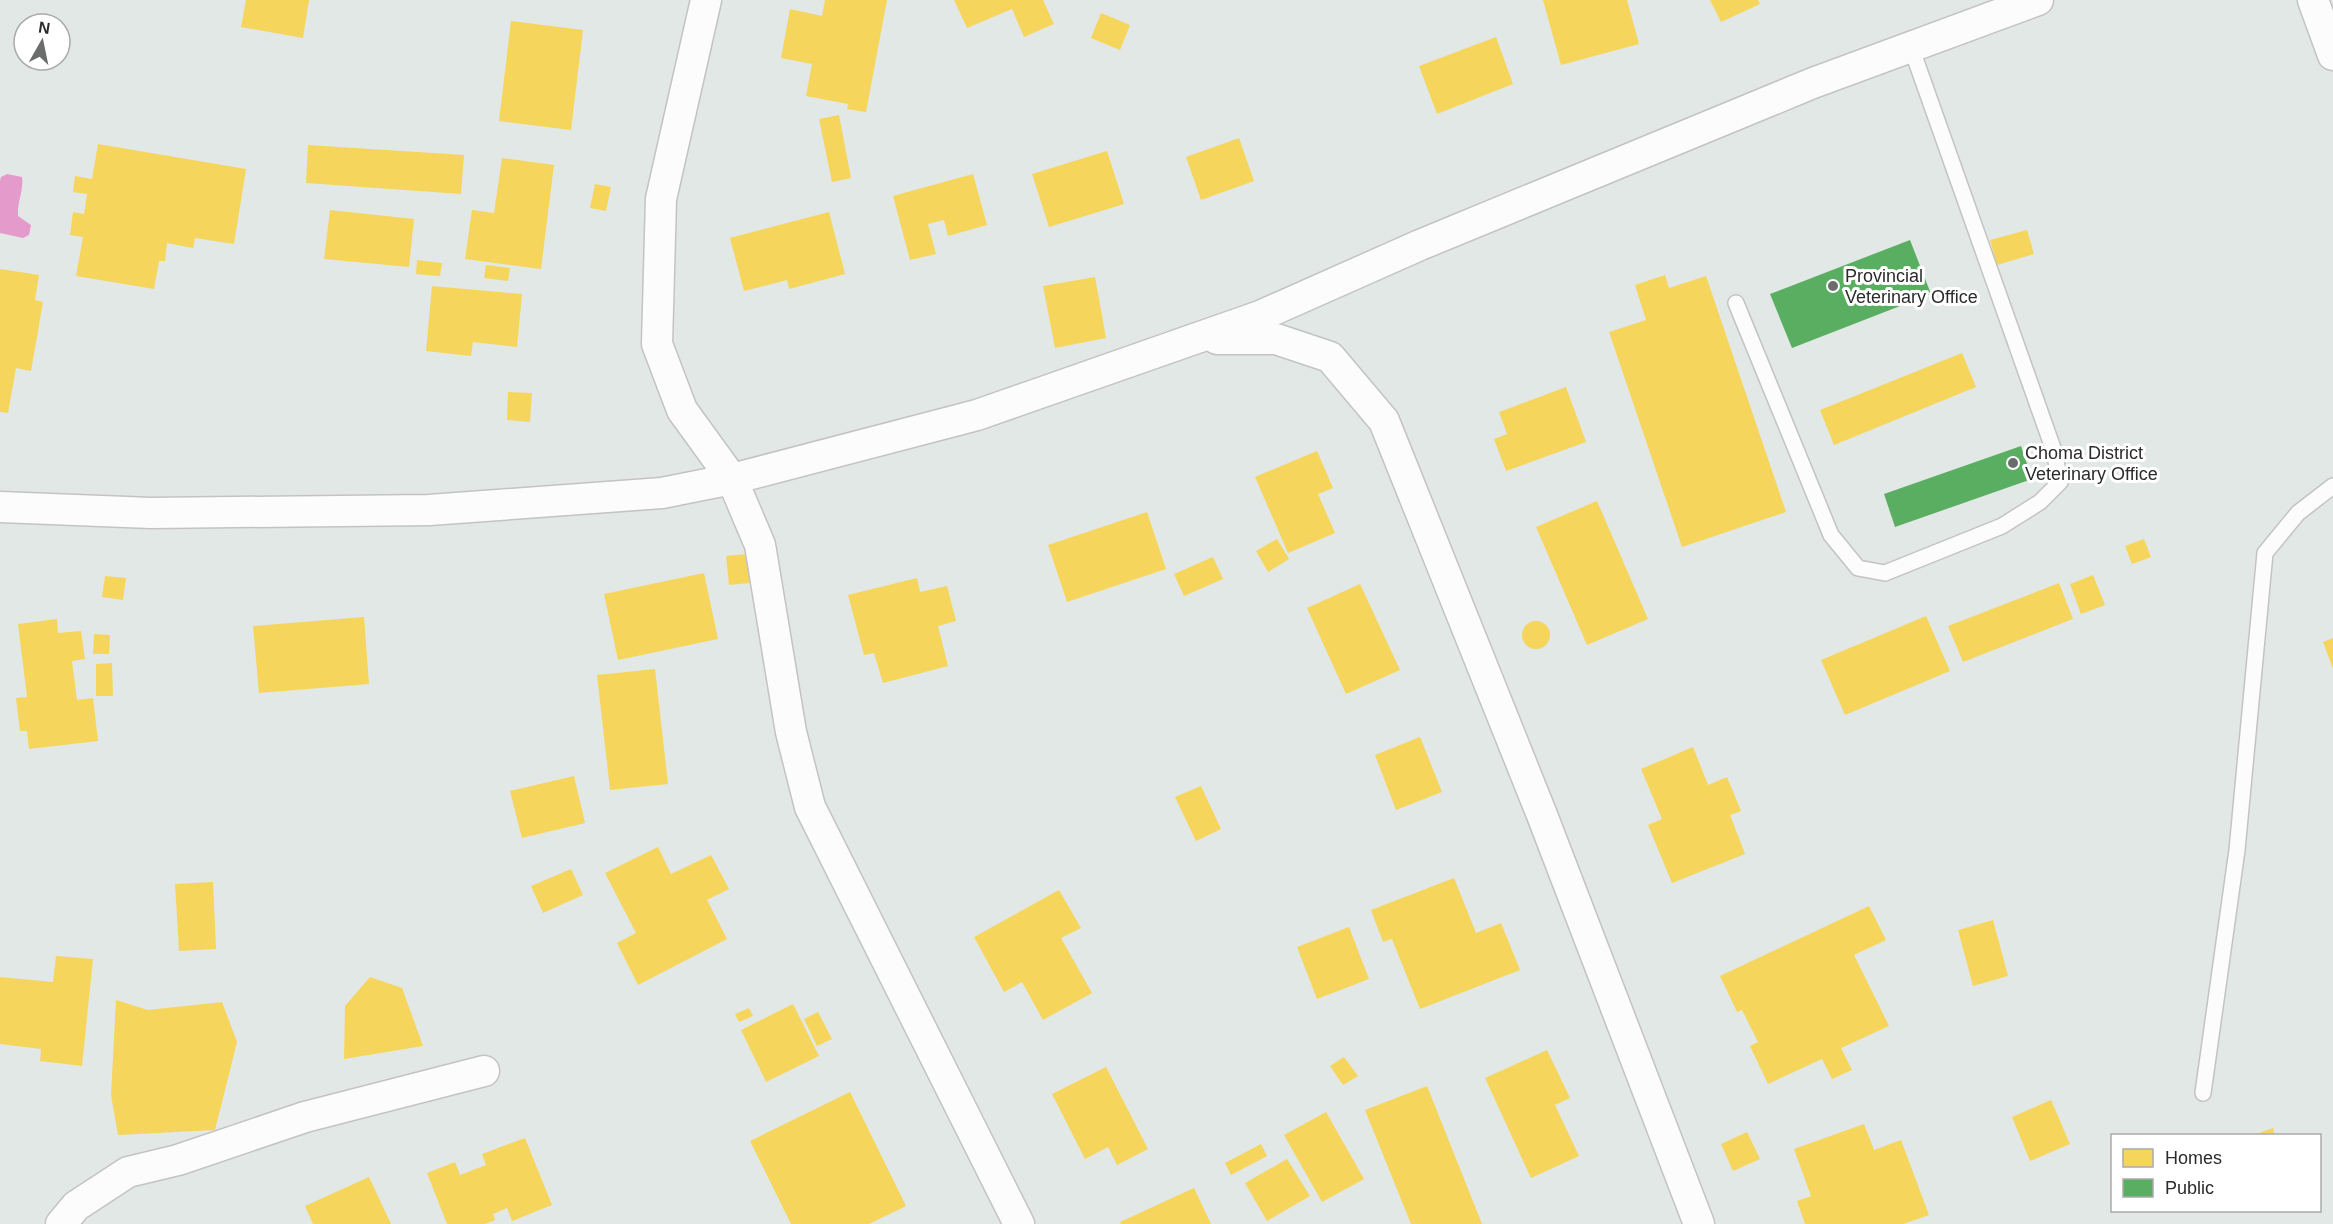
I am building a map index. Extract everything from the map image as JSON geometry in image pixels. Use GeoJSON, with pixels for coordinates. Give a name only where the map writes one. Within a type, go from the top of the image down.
{"type":"FeatureCollection","features":[{"type":"Feature","properties":{"kind":"street"},"geometry":{"type":"LineString","coordinates":[[706,0],[661,199],[657,344],[682,410],[732,479],[760,545],[791,732],[810,807],[1019,1224]]}},
{"type":"Feature","properties":{"kind":"street"},"geometry":{"type":"LineString","coordinates":[[0,507],[151,513],[429,510],[662,493],[732,479],[977,415],[1260,316],[1420,245],[1813,83],[2038,0]]}},
{"type":"Feature","properties":{"kind":"street"},"geometry":{"type":"LineString","coordinates":[[2313,0],[2333,55]]}},
{"type":"Feature","properties":{"kind":"street"},"geometry":{"type":"LineString","coordinates":[[1196,339],[1276,339],[1329,357],[1384,422],[1542,815],[1699,1224]]}},
{"type":"Feature","properties":{"kind":"street"},"geometry":{"type":"LineString","coordinates":[[61,1224],[76,1206],[128,1172],[178,1160],[305,1116],[483,1071]]}},
{"type":"Feature","properties":{"kind":"lane"},"geometry":{"type":"LineString","coordinates":[[1736,303],[1831,535],[1858,568],[1885,573],[2002,526],[2040,502],[2060,482],[2054,451],[1911,46]]}},
{"type":"Feature","properties":{"kind":"lane"},"geometry":{"type":"LineString","coordinates":[[2203,1093],[2237,850],[2265,553],[2298,513],[2333,486]]}},
{"type":"Feature","properties":{"kind":"shaded area"},"geometry":{"type":"Polygon","coordinates":[[[7,174],[22,177],[18,216],[31,225],[29,235],[23,238],[0,233],[0,181],[1,177],[7,174]]]}},
{"type":"Feature","properties":{"kind":"building: Homes"},"geometry":{"type":"Polygon","coordinates":[[[246,0],[309,0],[303,38],[241,27],[246,0]]]}},
{"type":"Feature","properties":{"kind":"building: Homes"},"geometry":{"type":"Polygon","coordinates":[[[825,0],[887,0],[866,112],[847,109],[848,104],[806,96],[812,64],[781,58],[790,9],[822,16],[825,0]]]}},
{"type":"Feature","properties":{"kind":"building: Homes"},"geometry":{"type":"Polygon","coordinates":[[[954,0],[1043,0],[1054,24],[1024,37],[1012,9],[967,28],[954,0]]]}},
{"type":"Feature","properties":{"kind":"building: Homes"},"geometry":{"type":"Polygon","coordinates":[[[1543,0],[1627,0],[1639,44],[1561,65],[1543,0]]]}},
{"type":"Feature","properties":{"kind":"building: Homes"},"geometry":{"type":"Polygon","coordinates":[[[1710,0],[1758,0],[1760,4],[1721,22],[1710,0]]]}},
{"type":"Feature","properties":{"kind":"building: Homes"},"geometry":{"type":"Polygon","coordinates":[[[1101,13],[1130,25],[1120,50],[1091,38],[1101,13]]]}},
{"type":"Feature","properties":{"kind":"building: Homes"},"geometry":{"type":"Polygon","coordinates":[[[511,21],[583,30],[571,130],[499,121],[511,21]]]}},
{"type":"Feature","properties":{"kind":"building: Homes"},"geometry":{"type":"Polygon","coordinates":[[[1496,37],[1513,84],[1437,114],[1419,66],[1496,37]]]}},
{"type":"Feature","properties":{"kind":"building: Homes"},"geometry":{"type":"Polygon","coordinates":[[[839,115],[851,178],[832,182],[819,119],[839,115]]]}},
{"type":"Feature","properties":{"kind":"building: Homes"},"geometry":{"type":"Polygon","coordinates":[[[1239,138],[1254,181],[1201,200],[1186,157],[1239,138]]]}},
{"type":"Feature","properties":{"kind":"building: Homes"},"geometry":{"type":"Polygon","coordinates":[[[98,144],[246,169],[234,244],[195,238],[193,248],[167,243],[165,261],[159,261],[154,289],[76,276],[83,237],[70,235],[73,212],[84,214],[87,194],[73,192],[75,176],[92,179],[98,144]]]}},
{"type":"Feature","properties":{"kind":"building: Homes"},"geometry":{"type":"Polygon","coordinates":[[[308,145],[464,155],[461,194],[306,183],[308,145]]]}},
{"type":"Feature","properties":{"kind":"building: Homes"},"geometry":{"type":"Polygon","coordinates":[[[1107,151],[1124,204],[1049,227],[1032,174],[1107,151]]]}},
{"type":"Feature","properties":{"kind":"building: Homes"},"geometry":{"type":"Polygon","coordinates":[[[502,158],[554,165],[541,269],[465,259],[472,210],[494,213],[502,158]]]}},
{"type":"Feature","properties":{"kind":"building: Homes"},"geometry":{"type":"Polygon","coordinates":[[[973,174],[987,225],[948,236],[944,220],[928,224],[936,254],[910,260],[893,196],[973,174]]]}},
{"type":"Feature","properties":{"kind":"building: Homes"},"geometry":{"type":"Polygon","coordinates":[[[595,184],[611,187],[606,211],[590,208],[595,184]]]}},
{"type":"Feature","properties":{"kind":"building: Homes"},"geometry":{"type":"Polygon","coordinates":[[[330,210],[414,219],[409,267],[324,259],[330,210]]]}},
{"type":"Feature","properties":{"kind":"building: Homes"},"geometry":{"type":"Polygon","coordinates":[[[829,212],[845,274],[789,289],[787,280],[744,291],[730,238],[829,212]]]}},
{"type":"Feature","properties":{"kind":"building: Homes"},"geometry":{"type":"Polygon","coordinates":[[[2027,230],[2034,254],[1997,265],[1990,240],[2027,230]]]}},
{"type":"Feature","properties":{"kind":"building: Homes"},"geometry":{"type":"Polygon","coordinates":[[[417,260],[442,263],[440,276],[416,274],[417,260]]]}},
{"type":"Feature","properties":{"kind":"building: Homes"},"geometry":{"type":"Polygon","coordinates":[[[486,265],[510,268],[508,281],[484,278],[486,265]]]}},
{"type":"Feature","properties":{"kind":"building: Homes"},"geometry":{"type":"Polygon","coordinates":[[[0,269],[39,275],[35,300],[43,302],[31,371],[16,368],[8,413],[0,412],[0,269]]]}},
{"type":"Feature","properties":{"kind":"building: Homes"},"geometry":{"type":"Polygon","coordinates":[[[1665,275],[1669,288],[1706,276],[1786,512],[1682,547],[1609,332],[1646,320],[1635,285],[1665,275]]]}},
{"type":"Feature","properties":{"kind":"building: Homes"},"geometry":{"type":"Polygon","coordinates":[[[1095,277],[1106,338],[1055,348],[1043,286],[1095,277]]]}},
{"type":"Feature","properties":{"kind":"building: Homes"},"geometry":{"type":"Polygon","coordinates":[[[432,286],[522,294],[517,347],[473,342],[471,356],[426,351],[432,286]]]}},
{"type":"Feature","properties":{"kind":"building: Homes"},"geometry":{"type":"Polygon","coordinates":[[[1962,353],[1976,387],[1834,445],[1820,410],[1962,353]]]}},
{"type":"Feature","properties":{"kind":"building: Homes"},"geometry":{"type":"Polygon","coordinates":[[[1566,387],[1586,442],[1506,471],[1494,439],[1507,434],[1499,412],[1566,387]]]}},
{"type":"Feature","properties":{"kind":"building: Homes"},"geometry":{"type":"Polygon","coordinates":[[[508,392],[532,393],[530,422],[507,420],[508,392]]]}},
{"type":"Feature","properties":{"kind":"building: Homes"},"geometry":{"type":"Polygon","coordinates":[[[1317,451],[1333,488],[1318,494],[1335,533],[1288,553],[1255,477],[1317,451]]]}},
{"type":"Feature","properties":{"kind":"building: Homes"},"geometry":{"type":"Polygon","coordinates":[[[1597,501],[1648,619],[1587,645],[1536,527],[1597,501]]]}},
{"type":"Feature","properties":{"kind":"building: Homes"},"geometry":{"type":"Polygon","coordinates":[[[1147,512],[1166,569],[1067,602],[1048,545],[1147,512]]]}},
{"type":"Feature","properties":{"kind":"building: Homes"},"geometry":{"type":"Polygon","coordinates":[[[1277,539],[1289,559],[1268,572],[1256,551],[1277,539]]]}},
{"type":"Feature","properties":{"kind":"building: Homes"},"geometry":{"type":"Polygon","coordinates":[[[2144,539],[2151,557],[2132,564],[2125,546],[2144,539]]]}},
{"type":"Feature","properties":{"kind":"building: Homes"},"geometry":{"type":"Polygon","coordinates":[[[747,554],[750,583],[729,585],[726,556],[747,554]]]}},
{"type":"Feature","properties":{"kind":"building: Homes"},"geometry":{"type":"Polygon","coordinates":[[[1213,557],[1223,579],[1184,596],[1174,574],[1213,557]]]}},
{"type":"Feature","properties":{"kind":"building: Homes"},"geometry":{"type":"Polygon","coordinates":[[[704,573],[718,639],[618,660],[604,594],[704,573]]]}},
{"type":"Feature","properties":{"kind":"building: Homes"},"geometry":{"type":"Polygon","coordinates":[[[2093,575],[2105,605],[2081,614],[2070,584],[2093,575]]]}},
{"type":"Feature","properties":{"kind":"building: Homes"},"geometry":{"type":"Polygon","coordinates":[[[105,576],[126,578],[123,600],[102,597],[105,576]]]}},
{"type":"Feature","properties":{"kind":"building: Homes"},"geometry":{"type":"Polygon","coordinates":[[[917,578],[920,592],[947,586],[956,621],[938,626],[948,666],[883,683],[874,653],[864,655],[848,595],[917,578]]]}},
{"type":"Feature","properties":{"kind":"building: Homes"},"geometry":{"type":"Polygon","coordinates":[[[2059,583],[2073,619],[1963,662],[1948,626],[2059,583]]]}},
{"type":"Feature","properties":{"kind":"building: Homes"},"geometry":{"type":"Polygon","coordinates":[[[1360,584],[1400,670],[1346,694],[1307,608],[1360,584]]]}},
{"type":"Feature","properties":{"kind":"building: Homes"},"geometry":{"type":"Polygon","coordinates":[[[1926,616],[1950,671],[1845,715],[1821,660],[1926,616]]]}},
{"type":"Feature","properties":{"kind":"building: Homes"},"geometry":{"type":"Polygon","coordinates":[[[364,617],[369,684],[259,693],[253,626],[364,617]]]}},
{"type":"Feature","properties":{"kind":"building: Homes"},"geometry":{"type":"Polygon","coordinates":[[[57,619],[58,633],[81,631],[85,659],[72,661],[77,700],[93,698],[98,741],[29,749],[27,731],[20,731],[16,698],[27,697],[18,624],[57,619]]]}},
{"type":"Feature","properties":{"kind":"building: Homes"},"geometry":{"type":"Polygon","coordinates":[[[1536,621],[1546,625],[1550,635],[1546,645],[1536,649],[1526,645],[1522,635],[1526,625],[1536,621]]]}},
{"type":"Feature","properties":{"kind":"building: Homes"},"geometry":{"type":"Polygon","coordinates":[[[94,634],[110,635],[109,654],[93,654],[94,634]]]}},
{"type":"Feature","properties":{"kind":"building: Homes"},"geometry":{"type":"Polygon","coordinates":[[[2333,638],[2333,669],[2323,642],[2333,638]]]}},
{"type":"Feature","properties":{"kind":"building: Homes"},"geometry":{"type":"Polygon","coordinates":[[[112,663],[113,696],[96,696],[96,664],[112,663]]]}},
{"type":"Feature","properties":{"kind":"building: Homes"},"geometry":{"type":"Polygon","coordinates":[[[655,669],[668,784],[610,790],[597,675],[655,669]]]}},
{"type":"Feature","properties":{"kind":"building: Homes"},"geometry":{"type":"Polygon","coordinates":[[[1420,737],[1442,792],[1396,810],[1375,755],[1420,737]]]}},
{"type":"Feature","properties":{"kind":"building: Homes"},"geometry":{"type":"Polygon","coordinates":[[[1693,747],[1708,785],[1727,777],[1741,811],[1730,815],[1745,854],[1672,883],[1648,825],[1662,819],[1641,769],[1693,747]]]}},
{"type":"Feature","properties":{"kind":"building: Homes"},"geometry":{"type":"Polygon","coordinates":[[[574,776],[585,823],[522,838],[510,791],[574,776]]]}},
{"type":"Feature","properties":{"kind":"building: Homes"},"geometry":{"type":"Polygon","coordinates":[[[1201,786],[1221,829],[1196,841],[1175,797],[1201,786]]]}},
{"type":"Feature","properties":{"kind":"building: Homes"},"geometry":{"type":"Polygon","coordinates":[[[658,847],[671,874],[711,855],[729,889],[707,900],[727,939],[638,985],[617,943],[636,933],[605,873],[658,847]]]}},
{"type":"Feature","properties":{"kind":"building: Homes"},"geometry":{"type":"Polygon","coordinates":[[[571,869],[583,895],[543,913],[531,886],[571,869]]]}},
{"type":"Feature","properties":{"kind":"building: Homes"},"geometry":{"type":"Polygon","coordinates":[[[1454,878],[1476,933],[1501,923],[1520,970],[1420,1009],[1392,939],[1383,942],[1371,910],[1454,878]]]}},
{"type":"Feature","properties":{"kind":"building: Homes"},"geometry":{"type":"Polygon","coordinates":[[[213,882],[216,949],[179,951],[175,884],[213,882]]]}},
{"type":"Feature","properties":{"kind":"building: Homes"},"geometry":{"type":"Polygon","coordinates":[[[1059,890],[1081,928],[1061,938],[1092,993],[1043,1020],[1022,982],[1004,992],[974,937],[1059,890]]]}},
{"type":"Feature","properties":{"kind":"building: Homes"},"geometry":{"type":"Polygon","coordinates":[[[1869,906],[1886,940],[1854,955],[1889,1026],[1841,1048],[1852,1070],[1832,1079],[1822,1059],[1768,1084],[1750,1046],[1758,1042],[1742,1010],[1737,1012],[1720,976],[1869,906]]]}},
{"type":"Feature","properties":{"kind":"building: Homes"},"geometry":{"type":"Polygon","coordinates":[[[1993,920],[2008,976],[1973,986],[1958,930],[1993,920]]]}},
{"type":"Feature","properties":{"kind":"building: Homes"},"geometry":{"type":"Polygon","coordinates":[[[1349,927],[1369,979],[1317,999],[1297,947],[1349,927]]]}},
{"type":"Feature","properties":{"kind":"building: Homes"},"geometry":{"type":"Polygon","coordinates":[[[56,956],[93,959],[82,1066],[40,1061],[41,1049],[0,1044],[0,977],[53,982],[56,956]]]}},
{"type":"Feature","properties":{"kind":"building: Homes"},"geometry":{"type":"Polygon","coordinates":[[[370,977],[402,988],[423,1046],[344,1059],[345,1006],[370,977]]]}},
{"type":"Feature","properties":{"kind":"building: Homes"},"geometry":{"type":"Polygon","coordinates":[[[116,1000],[148,1010],[222,1002],[237,1042],[215,1130],[118,1135],[111,1095],[116,1000]]]}},
{"type":"Feature","properties":{"kind":"building: Homes"},"geometry":{"type":"Polygon","coordinates":[[[793,1004],[819,1056],[766,1082],[741,1030],[793,1004]]]}},
{"type":"Feature","properties":{"kind":"building: Homes"},"geometry":{"type":"Polygon","coordinates":[[[749,1008],[753,1016],[739,1022],[735,1014],[749,1008]]]}},
{"type":"Feature","properties":{"kind":"building: Homes"},"geometry":{"type":"Polygon","coordinates":[[[818,1012],[832,1039],[817,1046],[804,1019],[818,1012]]]}},
{"type":"Feature","properties":{"kind":"building: Homes"},"geometry":{"type":"Polygon","coordinates":[[[1547,1050],[1570,1098],[1555,1105],[1579,1156],[1531,1178],[1485,1078],[1547,1050]]]}},
{"type":"Feature","properties":{"kind":"building: Homes"},"geometry":{"type":"Polygon","coordinates":[[[1344,1057],[1358,1076],[1343,1085],[1330,1066],[1344,1057]]]}},
{"type":"Feature","properties":{"kind":"building: Homes"},"geometry":{"type":"Polygon","coordinates":[[[1106,1067],[1148,1149],[1117,1165],[1108,1147],[1085,1159],[1052,1094],[1106,1067]]]}},
{"type":"Feature","properties":{"kind":"building: Homes"},"geometry":{"type":"Polygon","coordinates":[[[1427,1086],[1482,1224],[1411,1224],[1365,1110],[1427,1086]]]}},
{"type":"Feature","properties":{"kind":"building: Homes"},"geometry":{"type":"Polygon","coordinates":[[[850,1092],[906,1206],[869,1224],[791,1224],[750,1141],[850,1092]]]}},
{"type":"Feature","properties":{"kind":"building: Homes"},"geometry":{"type":"Polygon","coordinates":[[[2051,1100],[2070,1144],[2030,1161],[2012,1117],[2051,1100]]]}},
{"type":"Feature","properties":{"kind":"building: Homes"},"geometry":{"type":"Polygon","coordinates":[[[1326,1112],[1364,1179],[1322,1202],[1284,1135],[1326,1112]]]}},
{"type":"Feature","properties":{"kind":"building: Homes"},"geometry":{"type":"Polygon","coordinates":[[[1864,1124],[1874,1150],[1901,1140],[1929,1215],[1903,1224],[1805,1224],[1797,1201],[1811,1196],[1794,1149],[1864,1124]]]}},
{"type":"Feature","properties":{"kind":"building: Homes"},"geometry":{"type":"Polygon","coordinates":[[[2273,1128],[2274,1134],[2256,1134],[2273,1128]]]}},
{"type":"Feature","properties":{"kind":"building: Homes"},"geometry":{"type":"Polygon","coordinates":[[[1747,1132],[1760,1159],[1733,1171],[1721,1144],[1747,1132]]]}},
{"type":"Feature","properties":{"kind":"building: Homes"},"geometry":{"type":"Polygon","coordinates":[[[525,1138],[552,1205],[512,1221],[507,1208],[493,1214],[495,1220],[485,1224],[447,1224],[427,1173],[455,1162],[460,1175],[486,1165],[482,1154],[525,1138]]]}},
{"type":"Feature","properties":{"kind":"building: Homes"},"geometry":{"type":"Polygon","coordinates":[[[1261,1144],[1267,1156],[1231,1175],[1225,1163],[1261,1144]]]}},
{"type":"Feature","properties":{"kind":"building: Homes"},"geometry":{"type":"Polygon","coordinates":[[[1287,1159],[1310,1196],[1267,1221],[1245,1183],[1287,1159]]]}},
{"type":"Feature","properties":{"kind":"building: Homes"},"geometry":{"type":"Polygon","coordinates":[[[369,1177],[391,1224],[313,1224],[305,1206],[369,1177]]]}},
{"type":"Feature","properties":{"kind":"building: Homes"},"geometry":{"type":"Polygon","coordinates":[[[1194,1188],[1211,1224],[1121,1224],[1120,1222],[1194,1188]]]}},
{"type":"Feature","properties":{"kind":"building: Public"},"geometry":{"type":"Polygon","coordinates":[[[1910,240],[1931,294],[1792,348],[1770,294],[1910,240]]]}},
{"type":"Feature","properties":{"kind":"building: Public"},"geometry":{"type":"Polygon","coordinates":[[[2021,446],[2032,479],[1895,527],[1884,494],[2021,446]]]}},
{"type":"Feature","properties":{"kind":"place","name":"Provincial Veterinary Office"},"geometry":{"type":"Point","coordinates":[1833,286]}},
{"type":"Feature","properties":{"kind":"place","name":"Choma District Veterinary Office"},"geometry":{"type":"Point","coordinates":[2013,463]}}]}
